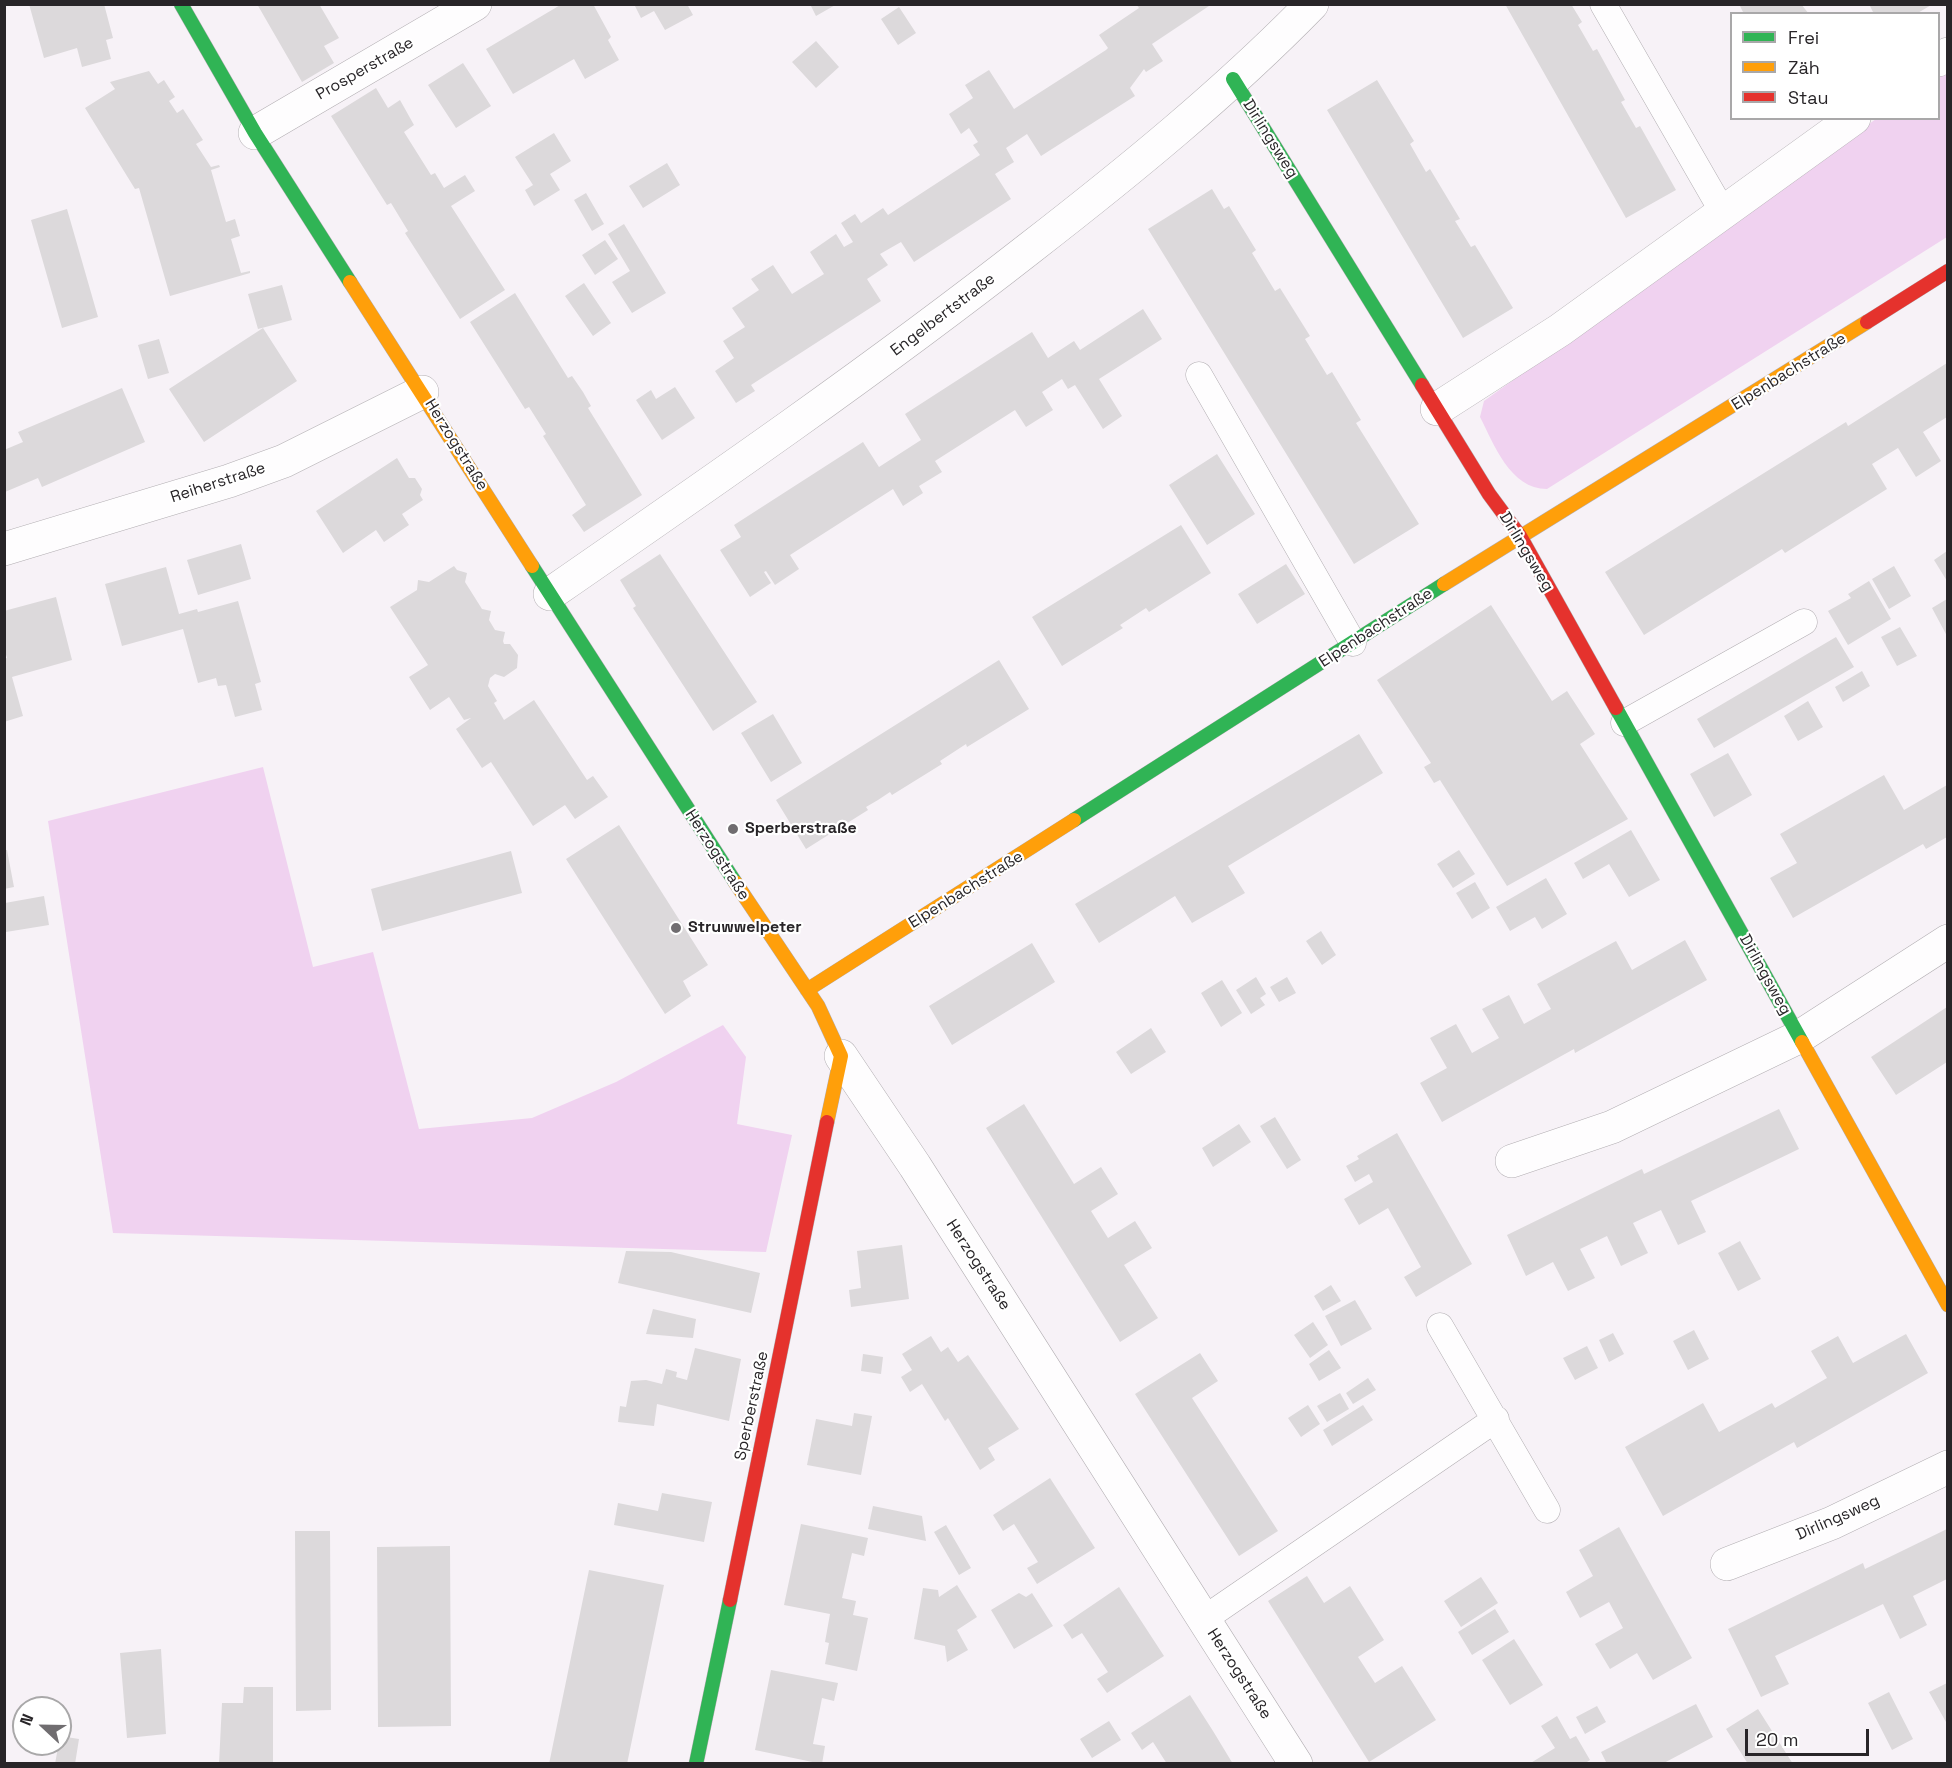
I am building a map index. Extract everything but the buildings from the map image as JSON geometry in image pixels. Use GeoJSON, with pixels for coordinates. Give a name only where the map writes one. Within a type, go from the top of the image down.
{"type":"FeatureCollection","features":[{"type":"Feature","properties":{"kind":"street","name":"Herzogstraße"},"geometry":{"type":"LineString","coordinates":[[181,4],[255,133],[726,869],[818,1006],[841,1056],[915,1166],[1296,1764]]}},
{"type":"Feature","properties":{"kind":"street","name":"Prosperstraße"},"geometry":{"type":"LineString","coordinates":[[255,133],[475,4]]}},
{"type":"Feature","properties":{"kind":"street","name":"Engelbertstraße"},"geometry":{"type":"LineString","coordinates":[[550,594],[871,370],[1072,215],[1233,79],[1312,4]]}},
{"type":"Feature","properties":{"kind":"street","name":"Dirlingsweg"},"geometry":{"type":"LineString","coordinates":[[1233,79],[1489,494],[1520,536],[1947,1305]]}},
{"type":"Feature","properties":{"kind":"street"},"geometry":{"type":"LineString","coordinates":[[1437,409],[1560,330],[1724,214],[1851,120]]}},
{"type":"Feature","properties":{"kind":"street","name":"Elpenbachstraße"},"geometry":{"type":"LineString","coordinates":[[807,990],[1520,536],[1733,407],[1947,271]]}},
{"type":"Feature","properties":{"kind":"street","name":"Reiherstraße"},"geometry":{"type":"LineString","coordinates":[[4,549],[230,481],[284,461],[422,392]]}},
{"type":"Feature","properties":{"kind":"street"},"geometry":{"type":"LineString","coordinates":[[1512,1161],[1612,1126],[1799,1037],[1947,940]]}},
{"type":"Feature","properties":{"kind":"street","name":"Sperberstraße"},"geometry":{"type":"LineString","coordinates":[[696,1764],[841,1056]]}},
{"type":"Feature","properties":{"kind":"street","name":"Dirlingsweg"},"geometry":{"type":"LineString","coordinates":[[1727,1563],[1832,1523],[1947,1467]]}},
{"type":"Feature","properties":{"kind":"lane"},"geometry":{"type":"LineString","coordinates":[[1603,4],[1724,214]]}},
{"type":"Feature","properties":{"kind":"lane"},"geometry":{"type":"LineString","coordinates":[[1199,375],[1353,643]]}},
{"type":"Feature","properties":{"kind":"lane"},"geometry":{"type":"LineString","coordinates":[[1624,723],[1804,622]]}},
{"type":"Feature","properties":{"kind":"lane"},"geometry":{"type":"LineString","coordinates":[[1440,1326],[1547,1510]]}},
{"type":"Feature","properties":{"kind":"lane"},"geometry":{"type":"LineString","coordinates":[[1204,1619],[1496,1419]]}},
{"type":"Feature","properties":{"kind":"shaded area"},"geometry":{"type":"Polygon","coordinates":[[[1947,67],[1947,237],[1547,489],[1523,482],[1513,473],[1498,452],[1480,417],[1484,401],[1875,120],[1940,120],[1940,73],[1947,67]]]}},
{"type":"Feature","properties":{"kind":"shaded area"},"geometry":{"type":"Polygon","coordinates":[[[263,767],[313,967],[373,952],[419,1129],[532,1118],[616,1082],[723,1025],[746,1057],[737,1124],[792,1135],[766,1252],[113,1233],[48,821],[263,767]]]}},
{"type":"Feature","properties":{"kind":"traffic: fast"},"geometry":{"type":"LineString","coordinates":[[181,4],[255,133],[350,282]]}},
{"type":"Feature","properties":{"kind":"traffic: fast"},"geometry":{"type":"LineString","coordinates":[[1233,79],[1422,385]]}},
{"type":"Feature","properties":{"kind":"traffic: fast"},"geometry":{"type":"LineString","coordinates":[[532,566],[735,882]]}},
{"type":"Feature","properties":{"kind":"traffic: fast"},"geometry":{"type":"LineString","coordinates":[[1074,820],[1444,584]]}},
{"type":"Feature","properties":{"kind":"traffic: fast"},"geometry":{"type":"LineString","coordinates":[[1616,708],[1802,1042]]}},
{"type":"Feature","properties":{"kind":"traffic: fast"},"geometry":{"type":"LineString","coordinates":[[696,1764],[730,1600]]}},
{"type":"Feature","properties":{"kind":"traffic: slow"},"geometry":{"type":"LineString","coordinates":[[350,282],[532,566]]}},
{"type":"Feature","properties":{"kind":"traffic: slow"},"geometry":{"type":"LineString","coordinates":[[1444,584],[1867,322]]}},
{"type":"Feature","properties":{"kind":"traffic: slow"},"geometry":{"type":"LineString","coordinates":[[807,990],[1074,820]]}},
{"type":"Feature","properties":{"kind":"traffic: slow"},"geometry":{"type":"LineString","coordinates":[[735,882],[818,1006],[841,1056],[827,1122]]}},
{"type":"Feature","properties":{"kind":"traffic: slow"},"geometry":{"type":"LineString","coordinates":[[1802,1042],[1948,1305]]}},
{"type":"Feature","properties":{"kind":"traffic: jam"},"geometry":{"type":"LineString","coordinates":[[1867,322],[1948,271]]}},
{"type":"Feature","properties":{"kind":"traffic: jam"},"geometry":{"type":"LineString","coordinates":[[1422,385],[1489,494],[1520,536],[1616,708]]}},
{"type":"Feature","properties":{"kind":"traffic: jam"},"geometry":{"type":"LineString","coordinates":[[730,1600],[827,1122]]}},
{"type":"Feature","properties":{"kind":"place","name":"Sperberstraße"},"geometry":{"type":"Point","coordinates":[733,829]}},
{"type":"Feature","properties":{"kind":"place","name":"Struwwelpeter"},"geometry":{"type":"Point","coordinates":[676,928]}}]}
